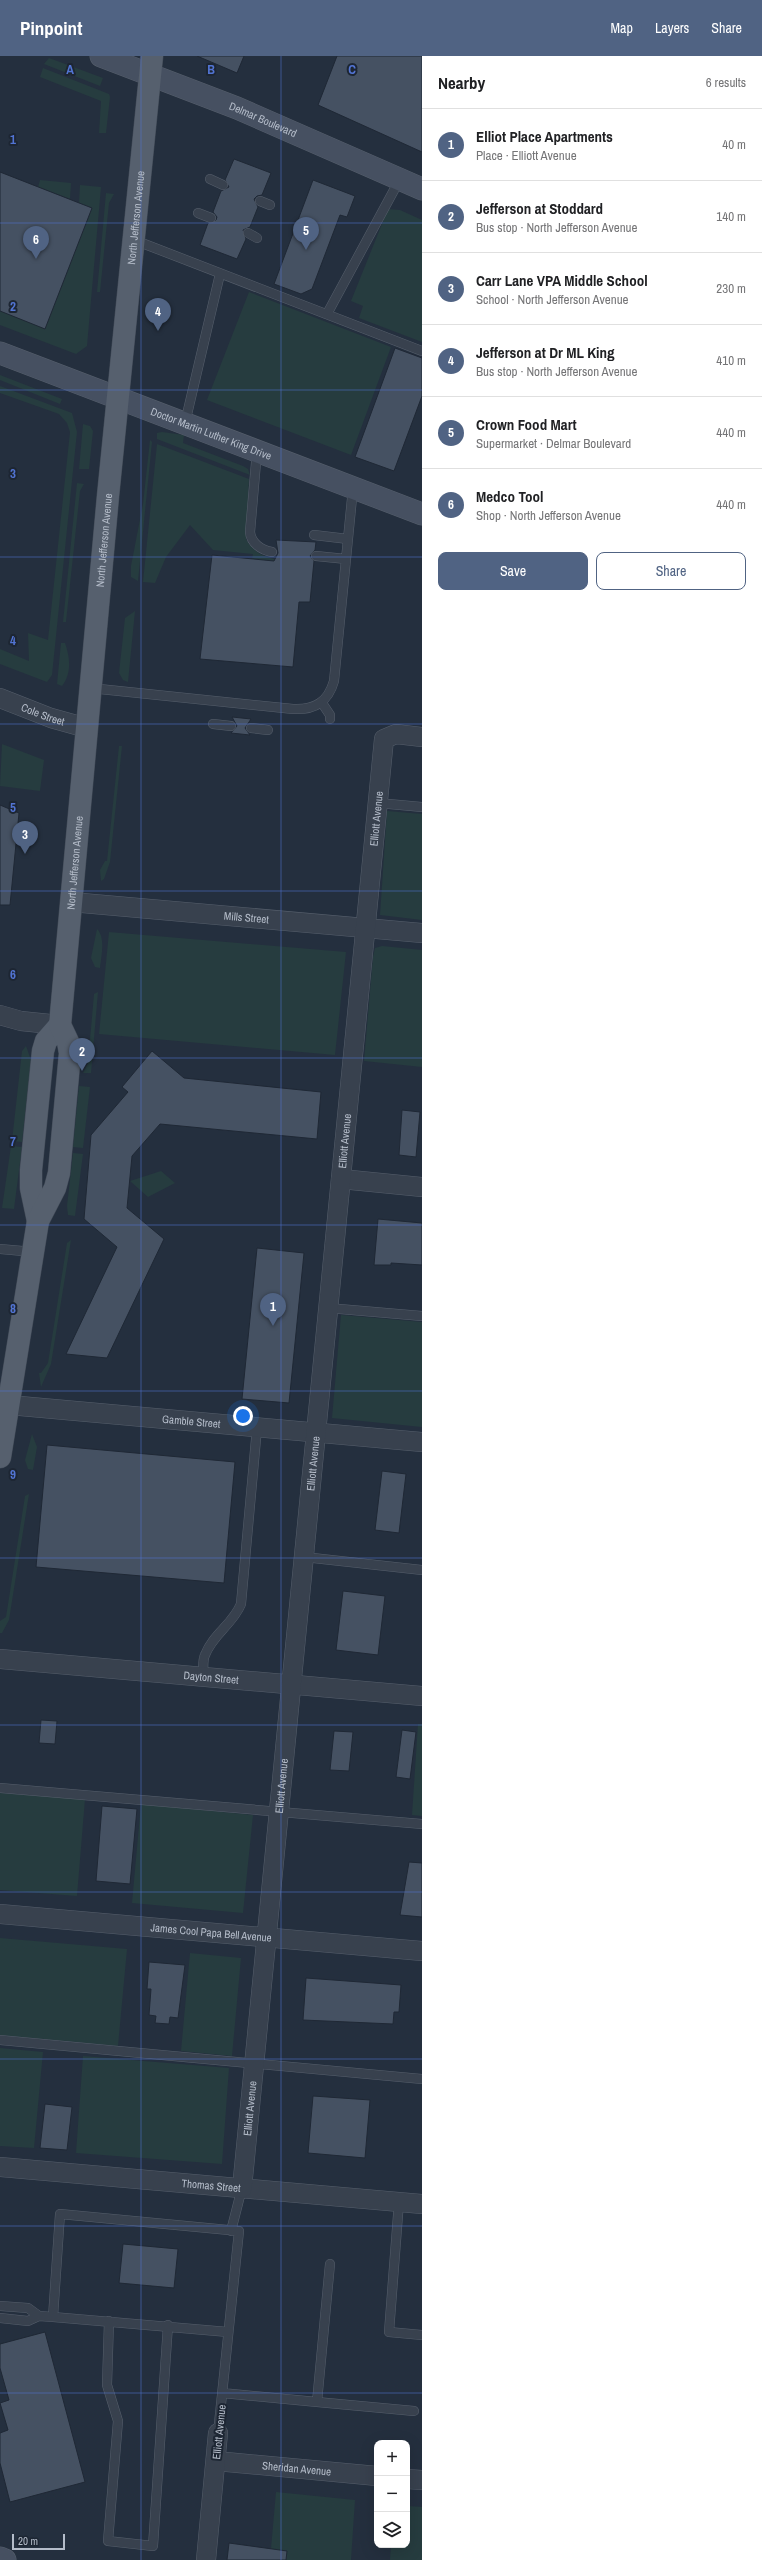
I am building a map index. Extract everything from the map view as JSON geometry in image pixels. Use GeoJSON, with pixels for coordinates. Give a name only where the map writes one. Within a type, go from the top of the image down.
{"type":"FeatureCollection","features":[{"type":"Feature","properties":{"kind":"main road","name":"Delmar Boulevard"},"geometry":{"type":"LineString","coordinates":[[101,56],[151,65],[237,108],[422,189]]}},
{"type":"Feature","properties":{"kind":"main road","name":"North Jefferson Avenue"},"geometry":{"type":"LineString","coordinates":[[38,1221],[56,1188],[59,1173],[70,1053],[68,1042],[60,1025],[90,688],[151,65]]}},
{"type":"Feature","properties":{"kind":"main road","name":"Doctor Martin Luther King Drive"},"geometry":{"type":"LineString","coordinates":[[0,353],[422,514]]}},
{"type":"Feature","properties":{"kind":"main road","name":"North Jefferson Avenue"},"geometry":{"type":"LineString","coordinates":[[0,1457],[38,1221],[30,1188],[43,1050],[46,1041],[60,1025]]}},
{"type":"Feature","properties":{"kind":"main road"},"geometry":{"type":"LineString","coordinates":[[0,2558],[5,2560]]}},
{"type":"Feature","properties":{"kind":"street","name":"Cole Street"},"geometry":{"type":"LineString","coordinates":[[0,698],[51,718],[87,728]]}},
{"type":"Feature","properties":{"kind":"street","name":"Elliott Avenue"},"geometry":{"type":"LineString","coordinates":[[242,2188],[384,739],[396,734],[422,736]]}},
{"type":"Feature","properties":{"kind":"street","name":"Mills Street"},"geometry":{"type":"LineString","coordinates":[[71,902],[422,933]]}},
{"type":"Feature","properties":{"kind":"street"},"geometry":{"type":"LineString","coordinates":[[0,1015],[21,1021],[60,1025]]}},
{"type":"Feature","properties":{"kind":"street"},"geometry":{"type":"LineString","coordinates":[[341,1179],[422,1187]]}},
{"type":"Feature","properties":{"kind":"street","name":"Gamble Street"},"geometry":{"type":"LineString","coordinates":[[9,1406],[422,1442]]}},
{"type":"Feature","properties":{"kind":"street","name":"Dayton Street"},"geometry":{"type":"LineString","coordinates":[[0,1659],[422,1696]]}},
{"type":"Feature","properties":{"kind":"street","name":"James Cool Papa Bell Avenue"},"geometry":{"type":"LineString","coordinates":[[0,1914],[422,1951]]}},
{"type":"Feature","properties":{"kind":"street","name":"Thomas Street"},"geometry":{"type":"LineString","coordinates":[[0,2167],[422,2204]]}},
{"type":"Feature","properties":{"kind":"street","name":"Elliott Avenue"},"geometry":{"type":"LineString","coordinates":[[206,2560],[218,2433]]}},
{"type":"Feature","properties":{"kind":"street","name":"Sheridan Avenue"},"geometry":{"type":"LineString","coordinates":[[216,2461],[374,2476]]}},
{"type":"Feature","properties":{"kind":"street"},"geometry":{"type":"LineString","coordinates":[[410,2479],[422,2480]]}},
{"type":"Feature","properties":{"kind":"lane"},"geometry":{"type":"LineString","coordinates":[[210,179],[223,185]]}},
{"type":"Feature","properties":{"kind":"lane"},"geometry":{"type":"LineString","coordinates":[[327,314],[400,179]]}},
{"type":"Feature","properties":{"kind":"lane"},"geometry":{"type":"LineString","coordinates":[[260,201],[270,205]]}},
{"type":"Feature","properties":{"kind":"lane"},"geometry":{"type":"LineString","coordinates":[[198,213],[210,218]]}},
{"type":"Feature","properties":{"kind":"lane"},"geometry":{"type":"LineString","coordinates":[[248,233],[257,238]]}},
{"type":"Feature","properties":{"kind":"lane"},"geometry":{"type":"LineString","coordinates":[[134,240],[422,351]]}},
{"type":"Feature","properties":{"kind":"lane"},"geometry":{"type":"LineString","coordinates":[[185,423],[220,274]]}},
{"type":"Feature","properties":{"kind":"lane"},"geometry":{"type":"LineString","coordinates":[[257,451],[250,532],[251,539],[256,544],[272,552]]}},
{"type":"Feature","properties":{"kind":"lane"},"geometry":{"type":"LineString","coordinates":[[90,688],[293,709],[314,708],[322,703],[334,681],[353,488]]}},
{"type":"Feature","properties":{"kind":"lane"},"geometry":{"type":"LineString","coordinates":[[314,535],[348,539]]}},
{"type":"Feature","properties":{"kind":"lane"},"geometry":{"type":"LineString","coordinates":[[316,556],[346,559]]}},
{"type":"Feature","properties":{"kind":"lane"},"geometry":{"type":"LineString","coordinates":[[322,703],[330,715],[330,719]]}},
{"type":"Feature","properties":{"kind":"lane"},"geometry":{"type":"LineString","coordinates":[[213,724],[231,726]]}},
{"type":"Feature","properties":{"kind":"lane"},"geometry":{"type":"LineString","coordinates":[[251,728],[268,730]]}},
{"type":"Feature","properties":{"kind":"lane"},"geometry":{"type":"LineString","coordinates":[[378,803],[422,806]]}},
{"type":"Feature","properties":{"kind":"lane"},"geometry":{"type":"LineString","coordinates":[[0,1249],[34,1252]]}},
{"type":"Feature","properties":{"kind":"lane"},"geometry":{"type":"LineString","coordinates":[[328,1308],[422,1316]]}},
{"type":"Feature","properties":{"kind":"lane"},"geometry":{"type":"LineString","coordinates":[[203,1677],[204,1656],[218,1633],[236,1618],[241,1604],[257,1428]]}},
{"type":"Feature","properties":{"kind":"lane"},"geometry":{"type":"LineString","coordinates":[[304,1557],[422,1570]]}},
{"type":"Feature","properties":{"kind":"lane"},"geometry":{"type":"LineString","coordinates":[[0,1788],[422,1824]]}},
{"type":"Feature","properties":{"kind":"lane"},"geometry":{"type":"LineString","coordinates":[[0,2040],[422,2079]]}},
{"type":"Feature","properties":{"kind":"lane","name":"Elliott Avenue"},"geometry":{"type":"LineString","coordinates":[[218,2433],[228,2332],[235,2231],[242,2188]]}},
{"type":"Feature","properties":{"kind":"lane"},"geometry":{"type":"LineString","coordinates":[[399,2202],[389,2332],[422,2335]]}},
{"type":"Feature","properties":{"kind":"lane"},"geometry":{"type":"LineString","coordinates":[[53,2317],[60,2214],[235,2231]]}},
{"type":"Feature","properties":{"kind":"lane"},"geometry":{"type":"LineString","coordinates":[[317,2402],[330,2264]]}},
{"type":"Feature","properties":{"kind":"lane"},"geometry":{"type":"LineString","coordinates":[[0,2306],[28,2308],[38,2316]]}},
{"type":"Feature","properties":{"kind":"lane"},"geometry":{"type":"LineString","coordinates":[[0,2318],[28,2321],[38,2316],[168,2325],[228,2332]]}},
{"type":"Feature","properties":{"kind":"lane"},"geometry":{"type":"LineString","coordinates":[[109,2321],[107,2385],[118,2421],[108,2541],[153,2546],[168,2325]]}},
{"type":"Feature","properties":{"kind":"lane"},"geometry":{"type":"LineString","coordinates":[[222,2393],[414,2411]]}},
{"type":"Feature","properties":{"kind":"green space"},"geometry":{"type":"Polygon","coordinates":[[[49,58],[103,78],[100,86],[44,64],[49,58]]]}},
{"type":"Feature","properties":{"kind":"green space"},"geometry":{"type":"Polygon","coordinates":[[[43,68],[109,94],[110,97],[106,133],[99,133],[101,101],[40,77],[43,68]]]}},
{"type":"Feature","properties":{"kind":"green space"},"geometry":{"type":"Polygon","coordinates":[[[40,180],[71,183],[70,199],[38,187],[40,180]]]}},
{"type":"Feature","properties":{"kind":"green space"},"geometry":{"type":"Polygon","coordinates":[[[80,185],[101,187],[87,346],[76,354],[0,325],[0,311],[45,328],[92,208],[79,203],[80,185]]]}},
{"type":"Feature","properties":{"kind":"green space"},"geometry":{"type":"Polygon","coordinates":[[[106,193],[114,194],[109,203],[100,292],[97,292],[106,193]]]}},
{"type":"Feature","properties":{"kind":"green space"},"geometry":{"type":"Polygon","coordinates":[[[388,209],[400,210],[422,220],[422,342],[359,318],[363,306],[351,301],[388,209]]]}},
{"type":"Feature","properties":{"kind":"green space"},"geometry":{"type":"Polygon","coordinates":[[[249,292],[391,347],[351,455],[207,400],[249,292]]]}},
{"type":"Feature","properties":{"kind":"green space"},"geometry":{"type":"Polygon","coordinates":[[[0,375],[62,399],[60,404],[0,380],[0,375]]]}},
{"type":"Feature","properties":{"kind":"green space"},"geometry":{"type":"Polygon","coordinates":[[[0,386],[72,413],[77,432],[52,675],[47,682],[0,664],[0,649],[29,661],[28,633],[48,640],[70,432],[67,423],[59,414],[0,393],[0,386]]]}},
{"type":"Feature","properties":{"kind":"green space"},"geometry":{"type":"Polygon","coordinates":[[[83,424],[90,426],[93,431],[89,469],[79,469],[83,424]]]}},
{"type":"Feature","properties":{"kind":"green space"},"geometry":{"type":"Polygon","coordinates":[[[162,432],[184,435],[183,443],[243,466],[248,469],[250,475],[157,439],[157,433],[162,432]]]}},
{"type":"Feature","properties":{"kind":"green space"},"geometry":{"type":"Polygon","coordinates":[[[150,440],[152,442],[138,581],[131,577],[131,566],[143,504],[150,440]]]}},
{"type":"Feature","properties":{"kind":"green space"},"geometry":{"type":"Polygon","coordinates":[[[157,444],[249,479],[246,539],[258,552],[265,557],[274,559],[274,561],[252,559],[253,554],[213,550],[190,525],[166,557],[155,583],[143,582],[157,444]]]}},
{"type":"Feature","properties":{"kind":"green space"},"geometry":{"type":"Polygon","coordinates":[[[77,483],[84,484],[80,491],[66,622],[63,622],[77,483]]]}},
{"type":"Feature","properties":{"kind":"green space"},"geometry":{"type":"Polygon","coordinates":[[[135,611],[128,682],[123,680],[119,673],[125,618],[135,611]]]}},
{"type":"Feature","properties":{"kind":"green space"},"geometry":{"type":"Polygon","coordinates":[[[61,643],[65,643],[69,665],[67,676],[62,686],[57,684],[61,643]]]}},
{"type":"Feature","properties":{"kind":"green space"},"geometry":{"type":"Polygon","coordinates":[[[2,744],[44,760],[40,791],[0,786],[2,744]]]}},
{"type":"Feature","properties":{"kind":"green space"},"geometry":{"type":"Polygon","coordinates":[[[119,746],[122,746],[110,862],[104,879],[101,881],[100,870],[105,861],[107,861],[119,746]]]}},
{"type":"Feature","properties":{"kind":"green space"},"geometry":{"type":"Polygon","coordinates":[[[387,811],[422,814],[422,920],[380,915],[387,811]]]}},
{"type":"Feature","properties":{"kind":"green space"},"geometry":{"type":"Polygon","coordinates":[[[97,929],[100,933],[102,942],[100,968],[95,967],[91,958],[97,929]]]}},
{"type":"Feature","properties":{"kind":"green space"},"geometry":{"type":"Polygon","coordinates":[[[109,932],[346,952],[335,1055],[99,1034],[109,932]]]}},
{"type":"Feature","properties":{"kind":"green space"},"geometry":{"type":"Polygon","coordinates":[[[382,946],[422,950],[422,1067],[364,1061],[373,957],[375,948],[382,946]]]}},
{"type":"Feature","properties":{"kind":"green space"},"geometry":{"type":"Polygon","coordinates":[[[98,992],[91,1073],[83,1073],[88,1063],[94,994],[98,992]]]}},
{"type":"Feature","properties":{"kind":"green space"},"geometry":{"type":"Polygon","coordinates":[[[26,1046],[31,1060],[22,1142],[12,1141],[22,1051],[26,1046]]]}},
{"type":"Feature","properties":{"kind":"green space"},"geometry":{"type":"Polygon","coordinates":[[[79,1086],[90,1087],[83,1148],[73,1147],[79,1086]]]}},
{"type":"Feature","properties":{"kind":"green space"},"geometry":{"type":"Polygon","coordinates":[[[11,1146],[22,1147],[14,1209],[2,1208],[11,1146]]]}},
{"type":"Feature","properties":{"kind":"green space"},"geometry":{"type":"Polygon","coordinates":[[[73,1153],[83,1154],[75,1216],[68,1215],[67,1206],[73,1153]]]}},
{"type":"Feature","properties":{"kind":"green space"},"geometry":{"type":"Polygon","coordinates":[[[161,1171],[175,1183],[148,1197],[130,1181],[161,1171]]]}},
{"type":"Feature","properties":{"kind":"green space"},"geometry":{"type":"Polygon","coordinates":[[[71,1240],[51,1364],[41,1387],[39,1373],[41,1373],[48,1363],[67,1243],[71,1240]]]}},
{"type":"Feature","properties":{"kind":"green space"},"geometry":{"type":"Polygon","coordinates":[[[341,1315],[422,1322],[422,1427],[332,1418],[341,1315]]]}},
{"type":"Feature","properties":{"kind":"green space"},"geometry":{"type":"Polygon","coordinates":[[[32,1434],[37,1447],[33,1470],[28,1469],[25,1460],[32,1434]]]}},
{"type":"Feature","properties":{"kind":"green space"},"geometry":{"type":"Polygon","coordinates":[[[29,1494],[9,1620],[2,1633],[0,1633],[0,1621],[6,1617],[25,1496],[29,1494]]]}},
{"type":"Feature","properties":{"kind":"green space"},"geometry":{"type":"Polygon","coordinates":[[[418,1724],[422,1724],[422,1816],[412,1815],[418,1724]]]}},
{"type":"Feature","properties":{"kind":"green space"},"geometry":{"type":"Polygon","coordinates":[[[0,1793],[85,1799],[77,1896],[0,1890],[0,1793]]]}},
{"type":"Feature","properties":{"kind":"green space"},"geometry":{"type":"Polygon","coordinates":[[[141,1804],[253,1815],[243,1913],[132,1903],[141,1804]]]}},
{"type":"Feature","properties":{"kind":"green space"},"geometry":{"type":"Polygon","coordinates":[[[0,1938],[127,1949],[118,2046],[0,2035],[0,1938]]]}},
{"type":"Feature","properties":{"kind":"green space"},"geometry":{"type":"Polygon","coordinates":[[[190,1953],[241,1958],[232,2056],[181,2051],[190,1953]]]}},
{"type":"Feature","properties":{"kind":"green space"},"geometry":{"type":"Polygon","coordinates":[[[0,2048],[43,2052],[34,2148],[0,2146],[0,2048]]]}},
{"type":"Feature","properties":{"kind":"green space"},"geometry":{"type":"Polygon","coordinates":[[[83,2056],[229,2068],[222,2164],[76,2153],[83,2056]]]}},
{"type":"Feature","properties":{"kind":"green space"},"geometry":{"type":"Polygon","coordinates":[[[276,2492],[355,2500],[351,2560],[270,2560],[276,2492]]]}},
{"type":"Feature","properties":{"kind":"green space"},"geometry":{"type":"Polygon","coordinates":[[[410,2506],[422,2507],[422,2560],[390,2560],[391,2548],[410,2548],[410,2506]]]}},
{"type":"Feature","properties":{"kind":"building"},"geometry":{"type":"Polygon","coordinates":[[[197,56],[244,56],[237,73],[197,56]]]}},
{"type":"Feature","properties":{"kind":"building"},"geometry":{"type":"Polygon","coordinates":[[[337,56],[422,56],[422,152],[318,105],[337,56]]]}},
{"type":"Feature","properties":{"kind":"building"},"geometry":{"type":"Polygon","coordinates":[[[234,159],[271,173],[262,195],[257,196],[254,199],[258,207],[250,227],[243,230],[246,239],[237,259],[200,245],[208,223],[216,220],[217,217],[213,212],[221,191],[229,187],[225,180],[234,159]]]}},
{"type":"Feature","properties":{"kind":"building"},"geometry":{"type":"Polygon","coordinates":[[[0,172],[92,208],[45,329],[0,311],[0,172]]]}},
{"type":"Feature","properties":{"kind":"building"},"geometry":{"type":"Polygon","coordinates":[[[313,180],[355,196],[347,217],[340,215],[312,289],[301,294],[274,284],[313,180]]]}},
{"type":"Feature","properties":{"kind":"building"},"geometry":{"type":"Polygon","coordinates":[[[395,348],[422,358],[422,396],[394,471],[355,457],[395,348]]]}},
{"type":"Feature","properties":{"kind":"building"},"geometry":{"type":"Polygon","coordinates":[[[276,540],[316,542],[315,550],[310,556],[314,561],[310,602],[299,602],[293,667],[200,659],[212,555],[274,561],[278,553],[276,540]]]}},
{"type":"Feature","properties":{"kind":"building"},"geometry":{"type":"Polygon","coordinates":[[[232,717],[251,719],[245,728],[250,735],[231,733],[237,726],[232,717]]]}},
{"type":"Feature","properties":{"kind":"building"},"geometry":{"type":"Polygon","coordinates":[[[0,805],[19,813],[10,905],[0,905],[0,805]]]}},
{"type":"Feature","properties":{"kind":"building"},"geometry":{"type":"Polygon","coordinates":[[[152,1051],[184,1078],[321,1092],[317,1139],[160,1124],[132,1156],[127,1208],[164,1239],[107,1358],[66,1354],[117,1247],[84,1219],[91,1135],[128,1092],[122,1087],[152,1051]]]}},
{"type":"Feature","properties":{"kind":"building"},"geometry":{"type":"Polygon","coordinates":[[[402,1110],[420,1112],[416,1157],[399,1155],[402,1110]]]}},
{"type":"Feature","properties":{"kind":"building"},"geometry":{"type":"Polygon","coordinates":[[[378,1219],[422,1223],[422,1265],[391,1263],[391,1265],[374,1265],[378,1219]]]}},
{"type":"Feature","properties":{"kind":"building"},"geometry":{"type":"Polygon","coordinates":[[[257,1248],[304,1253],[289,1403],[242,1399],[257,1248]]]}},
{"type":"Feature","properties":{"kind":"building"},"geometry":{"type":"Polygon","coordinates":[[[47,1445],[235,1462],[224,1583],[36,1567],[47,1445]]]}},
{"type":"Feature","properties":{"kind":"building"},"geometry":{"type":"Polygon","coordinates":[[[382,1471],[406,1474],[399,1533],[375,1530],[382,1471]]]}},
{"type":"Feature","properties":{"kind":"building"},"geometry":{"type":"Polygon","coordinates":[[[343,1591],[385,1596],[378,1655],[336,1650],[343,1591]]]}},
{"type":"Feature","properties":{"kind":"building"},"geometry":{"type":"Polygon","coordinates":[[[41,1720],[57,1721],[55,1744],[39,1743],[41,1720]]]}},
{"type":"Feature","properties":{"kind":"building"},"geometry":{"type":"Polygon","coordinates":[[[402,1730],[416,1732],[410,1779],[396,1777],[402,1730]]]}},
{"type":"Feature","properties":{"kind":"building"},"geometry":{"type":"Polygon","coordinates":[[[334,1731],[353,1732],[349,1771],[330,1770],[334,1731]]]}},
{"type":"Feature","properties":{"kind":"building"},"geometry":{"type":"Polygon","coordinates":[[[102,1806],[137,1809],[130,1884],[96,1881],[102,1806]]]}},
{"type":"Feature","properties":{"kind":"building"},"geometry":{"type":"Polygon","coordinates":[[[409,1862],[422,1863],[422,1917],[400,1915],[409,1862]]]}},
{"type":"Feature","properties":{"kind":"building"},"geometry":{"type":"Polygon","coordinates":[[[149,1962],[185,1965],[178,2018],[170,2017],[169,2024],[155,2023],[156,2016],[149,2015],[151,1989],[147,1989],[149,1962]]]}},
{"type":"Feature","properties":{"kind":"building"},"geometry":{"type":"Polygon","coordinates":[[[306,1978],[401,1985],[399,2012],[394,2012],[393,2024],[303,2020],[306,1978]]]}},
{"type":"Feature","properties":{"kind":"building"},"geometry":{"type":"Polygon","coordinates":[[[313,2096],[370,2100],[365,2158],[308,2153],[313,2096]]]}},
{"type":"Feature","properties":{"kind":"building"},"geometry":{"type":"Polygon","coordinates":[[[45,2104],[72,2107],[67,2150],[40,2148],[45,2104]]]}},
{"type":"Feature","properties":{"kind":"building"},"geometry":{"type":"Polygon","coordinates":[[[123,2244],[178,2249],[174,2288],[119,2283],[123,2244]]]}},
{"type":"Feature","properties":{"kind":"building"},"geometry":{"type":"Polygon","coordinates":[[[45,2332],[85,2482],[10,2502],[0,2463],[0,2433],[8,2430],[0,2403],[9,2400],[0,2368],[0,2344],[45,2332]]]}},
{"type":"Feature","properties":{"kind":"building"},"geometry":{"type":"Polygon","coordinates":[[[229,2543],[287,2551],[286,2560],[227,2560],[229,2543]]]}},
{"type":"Feature","properties":{"kind":"place","name":"Crown Food Mart"},"geometry":{"type":"Point","coordinates":[306,250]}},
{"type":"Feature","properties":{"kind":"place","name":"Medco Tool"},"geometry":{"type":"Point","coordinates":[36,259]}},
{"type":"Feature","properties":{"kind":"place","name":"Jefferson at Dr ML King"},"geometry":{"type":"Point","coordinates":[158,331]}},
{"type":"Feature","properties":{"kind":"place","name":"Carr Lane VPA Middle School"},"geometry":{"type":"Point","coordinates":[25,854]}},
{"type":"Feature","properties":{"kind":"place","name":"Jefferson at Stoddard"},"geometry":{"type":"Point","coordinates":[82,1071]}},
{"type":"Feature","properties":{"kind":"place","name":"Elliot Place Apartments"},"geometry":{"type":"Point","coordinates":[273,1326]}}]}
